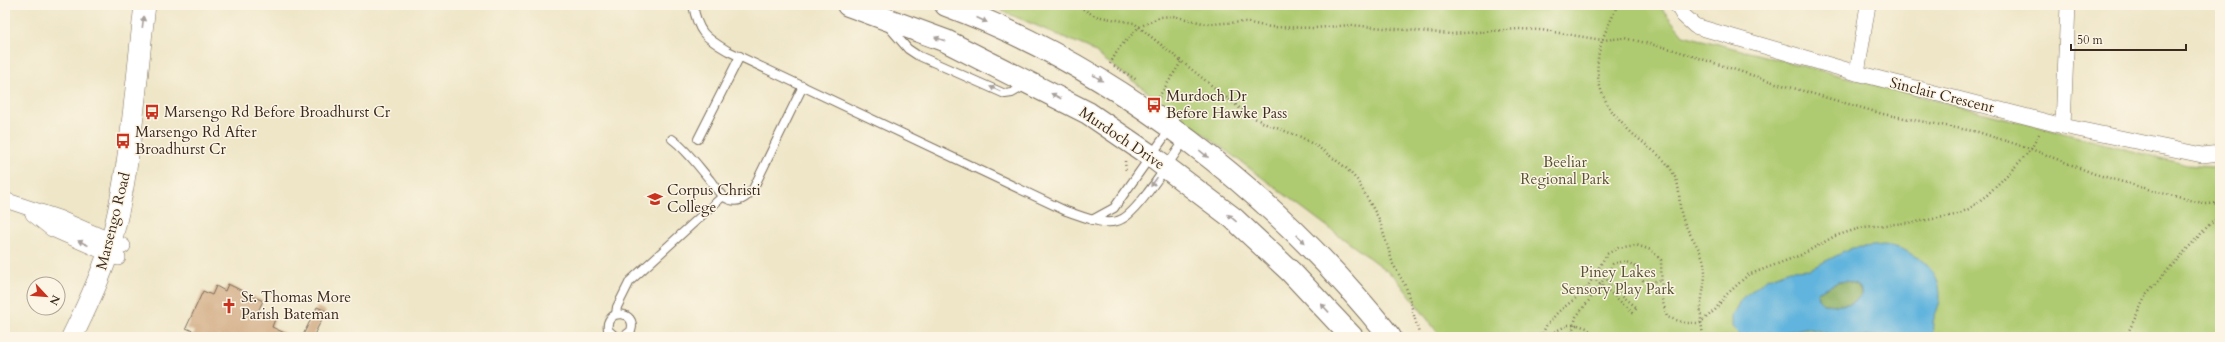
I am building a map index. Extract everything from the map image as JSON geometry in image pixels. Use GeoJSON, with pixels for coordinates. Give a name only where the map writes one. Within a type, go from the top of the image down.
{"type":"FeatureCollection","features":[{"type":"Feature","properties":{"kind":"main road","name":"Murdoch Drive"},"geometry":{"type":"LineString","coordinates":[[848,5],[946,42],[1030,82],[1088,113],[1158,161],[1233,218],[1291,272],[1352,337]]}},
{"type":"Feature","properties":{"kind":"main road"},"geometry":{"type":"LineString","coordinates":[[946,5],[1071,62],[1178,134],[1268,206],[1317,254],[1390,337]]}},
{"type":"Feature","properties":{"kind":"street","name":"Marsengo Road"},"geometry":{"type":"LineString","coordinates":[[88,337],[115,250],[144,5]]}},
{"type":"Feature","properties":{"kind":"street","name":"Marsengo Road"},"geometry":{"type":"LineString","coordinates":[[72,337],[115,250],[130,213],[159,5]]}},
{"type":"Feature","properties":{"kind":"street","name":"Sinclair Crescent"},"geometry":{"type":"LineString","coordinates":[[1676,5],[1683,15],[1695,26],[1857,73],[2063,126],[2202,155],[2220,153]]}},
{"type":"Feature","properties":{"kind":"street"},"geometry":{"type":"LineString","coordinates":[[1857,73],[1868,5]]}},
{"type":"Feature","properties":{"kind":"street"},"geometry":{"type":"LineString","coordinates":[[2063,126],[2068,5]]}},
{"type":"Feature","properties":{"kind":"street"},"geometry":{"type":"LineString","coordinates":[[5,200],[25,208],[52,228],[115,250]]}},
{"type":"Feature","properties":{"kind":"lane"},"geometry":{"type":"LineString","coordinates":[[693,5],[699,30],[709,40],[1066,211],[1092,220],[1110,222],[1122,219],[1140,202],[1158,161],[1178,134]]}},
{"type":"Feature","properties":{"kind":"lane"},"geometry":{"type":"LineString","coordinates":[[698,138],[740,56]]}},
{"type":"Feature","properties":{"kind":"lane"},"geometry":{"type":"LineString","coordinates":[[672,139],[682,147],[723,196],[734,201],[743,200],[748,196],[803,86]]}},
{"type":"Feature","properties":{"kind":"lane"},"geometry":{"type":"LineString","coordinates":[[1092,220],[1114,208],[1158,161],[1178,134]]}},
{"type":"Feature","properties":{"kind":"lane"},"geometry":{"type":"LineString","coordinates":[[616,314],[617,307],[630,281],[723,196]]}},
{"type":"Feature","properties":{"kind":"lane"},"geometry":{"type":"LineString","coordinates":[[616,337],[610,334],[607,326],[610,318],[616,314],[624,314],[632,323],[631,330],[623,337]]}},
{"type":"Feature","properties":{"kind":"path"},"geometry":{"type":"LineString","coordinates":[[1076,5],[1095,16],[1128,21],[1139,27],[1247,114],[1266,124],[1301,137],[1318,147],[1345,167],[1357,180],[1379,219],[1393,264],[1406,287],[1420,337]]}},
{"type":"Feature","properties":{"kind":"path"},"geometry":{"type":"LineString","coordinates":[[1617,5],[1613,19],[1602,40],[1597,76],[1610,110],[1624,127],[1668,164],[1675,177],[1678,186],[1681,215],[1703,259],[1706,281],[1701,305],[1700,323],[1703,337]]}},
{"type":"Feature","properties":{"kind":"path"},"geometry":{"type":"LineString","coordinates":[[1110,64],[1119,48],[1139,27],[1160,16],[1173,16],[1207,24],[1244,22],[1270,27],[1315,28],[1350,25],[1451,34],[1507,29],[1526,29],[1602,40],[1626,38],[1671,49],[1845,104],[1883,114],[1978,132],[2031,149],[2095,174],[2158,192],[2206,204],[2220,203]]}},
{"type":"Feature","properties":{"kind":"path"},"geometry":{"type":"LineString","coordinates":[[1106,62],[1140,82]]}},
{"type":"Feature","properties":{"kind":"path"},"geometry":{"type":"LineString","coordinates":[[1154,93],[1158,97],[1181,62]]}},
{"type":"Feature","properties":{"kind":"path"},"geometry":{"type":"LineString","coordinates":[[1541,337],[1546,326],[1558,312],[1585,291],[1607,254],[1618,248],[1636,245],[1651,250],[1661,260],[1662,299],[1667,317],[1686,323],[1700,323],[1715,310],[1725,296],[1748,275],[1801,255],[1836,236],[1864,227],[1923,221],[1955,215],[1969,209],[1987,195],[2031,149],[2044,120]]}},
{"type":"Feature","properties":{"kind":"path"},"geometry":{"type":"LineString","coordinates":[[2126,337],[2147,293],[2208,226],[2220,216]]}},
{"type":"Feature","properties":{"kind":"path"},"geometry":{"type":"LineString","coordinates":[[1557,337],[1572,333],[1576,317],[1613,264],[1622,261],[1633,264],[1640,272],[1642,280],[1650,282],[1662,280]]}},
{"type":"Feature","properties":{"kind":"path"},"geometry":{"type":"LineString","coordinates":[[1594,276],[1633,312],[1637,308],[1610,284],[1605,276]]}},
{"type":"Feature","properties":{"kind":"path"},"geometry":{"type":"LineString","coordinates":[[1549,337],[1552,333],[1568,325],[1578,325],[1587,328],[1596,337]]}},
{"type":"Feature","properties":{"kind":"green space","name":"Beeliar Regional Park"},"geometry":{"type":"Polygon","coordinates":[[[1006,5],[1659,5],[1683,35],[2187,165],[2211,167],[2220,165],[2220,337],[1441,337],[1396,278],[1089,48],[1002,11],[1006,5]]]}},
{"type":"Feature","properties":{"kind":"green space"},"geometry":{"type":"Polygon","coordinates":[[[1847,281],[1855,284],[1860,289],[1861,295],[1853,302],[1844,305],[1834,305],[1823,304],[1818,299],[1817,292],[1839,282],[1847,281]]]}},
{"type":"Feature","properties":{"kind":"water"},"geometry":{"type":"Polygon","coordinates":[[[1883,245],[1893,247],[1904,250],[1913,255],[1930,269],[1936,277],[1940,298],[1939,306],[1933,320],[1933,337],[1833,337],[1823,332],[1806,328],[1787,332],[1780,337],[1742,337],[1732,327],[1732,316],[1741,299],[1768,278],[1790,270],[1810,269],[1852,248],[1883,245]],[[1847,281],[1839,282],[1817,292],[1818,299],[1823,304],[1834,305],[1844,305],[1853,302],[1861,295],[1861,292],[1858,285],[1847,281]]]}},
{"type":"Feature","properties":{"kind":"building","name":"St. Thomas More Parish Bateman"},"geometry":{"type":"Polygon","coordinates":[[[228,284],[263,301],[258,311],[275,319],[272,327],[293,337],[192,337],[195,332],[186,328],[203,291],[212,295],[216,286],[225,291],[228,284]]]}},
{"type":"Feature","properties":{"kind":"building","name":"St. Thomas More Parish Bateman"},"geometry":{"type":"Polygon","coordinates":[[[317,307],[326,311],[313,337],[302,337],[317,307]]]}},
{"type":"Feature","properties":{"kind":"place","name":"Murdoch Dr Before Hawke Pass"},"geometry":{"type":"Point","coordinates":[1154,105]}},
{"type":"Feature","properties":{"kind":"place","name":"Marsengo Rd Before Broadhurst Cr"},"geometry":{"type":"Point","coordinates":[152,112]}},
{"type":"Feature","properties":{"kind":"place","name":"Marsengo Rd After Broadhurst Cr"},"geometry":{"type":"Point","coordinates":[123,141]}},
{"type":"Feature","properties":{"kind":"place","name":"Corpus Christi College"},"geometry":{"type":"Point","coordinates":[655,199]}},
{"type":"Feature","properties":{"kind":"place","name":"St. Thomas More Parish Bateman"},"geometry":{"type":"Point","coordinates":[229,306]}},
{"type":"Feature","properties":{"kind":"park label","name":"Piney Lakes Sensory Play Park"},"geometry":{"type":"Point","coordinates":[1618,280]}}]}
